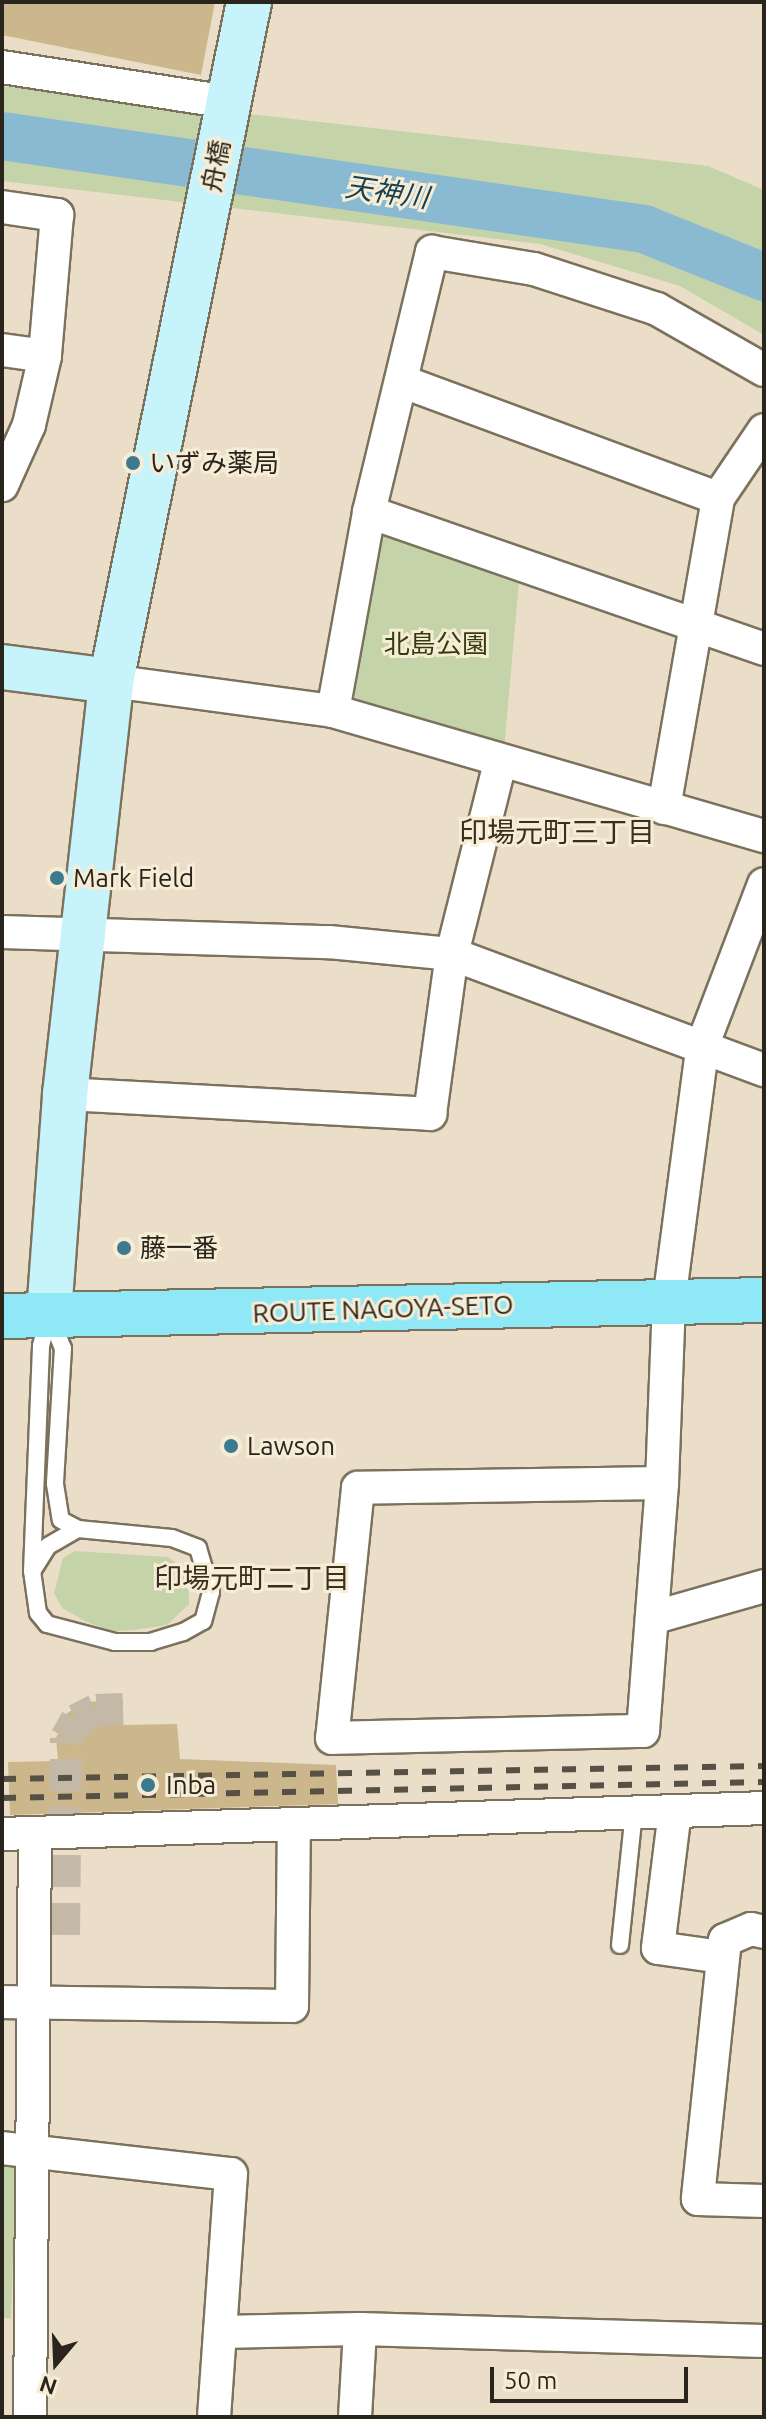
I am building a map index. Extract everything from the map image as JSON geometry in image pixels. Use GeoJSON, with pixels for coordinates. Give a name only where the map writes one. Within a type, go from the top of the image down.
{"type":"FeatureCollection","features":[{"type":"Feature","properties":{"kind":"main road","name":"ROUTE NAGOYA-SETO"},"geometry":{"type":"LineString","coordinates":[[2,1316],[764,1300]]}},
{"type":"Feature","properties":{"kind":"street","name":"舟橋"},"geometry":{"type":"LineString","coordinates":[[49,1314],[65,1094],[111,681],[249,2]]}},
{"type":"Feature","properties":{"kind":"street"},"geometry":{"type":"LineString","coordinates":[[2,67],[227,113]]}},
{"type":"Feature","properties":{"kind":"street"},"geometry":{"type":"LineString","coordinates":[[2,207],[57,215],[45,356],[29,425],[2,485]]}},
{"type":"Feature","properties":{"kind":"street"},"geometry":{"type":"LineString","coordinates":[[333,711],[369,512],[432,252],[534,269],[657,309],[764,370]]}},
{"type":"Feature","properties":{"kind":"street"},"geometry":{"type":"LineString","coordinates":[[2,350],[45,356]]}},
{"type":"Feature","properties":{"kind":"street"},"geometry":{"type":"LineString","coordinates":[[401,381],[718,498]]}},
{"type":"Feature","properties":{"kind":"street"},"geometry":{"type":"LineString","coordinates":[[664,808],[718,498],[764,430]]}},
{"type":"Feature","properties":{"kind":"street"},"geometry":{"type":"LineString","coordinates":[[369,512],[764,649]]}},
{"type":"Feature","properties":{"kind":"street"},"geometry":{"type":"LineString","coordinates":[[2,667],[333,711],[500,763],[764,836]]}},
{"type":"Feature","properties":{"kind":"street"},"geometry":{"type":"LineString","coordinates":[[65,1094],[430,1114],[452,954],[500,763]]}},
{"type":"Feature","properties":{"kind":"street"},"geometry":{"type":"LineString","coordinates":[[662,1483],[358,1488],[332,1738],[643,1731],[662,1483],[669,1301],[703,1044],[764,884]]}},
{"type":"Feature","properties":{"kind":"street"},"geometry":{"type":"LineString","coordinates":[[2,932],[329,942],[452,954],[703,1044],[764,1070]]}},
{"type":"Feature","properties":{"kind":"street"},"geometry":{"type":"LineString","coordinates":[[652,1618],[764,1586]]}},
{"type":"Feature","properties":{"kind":"street"},"geometry":{"type":"LineString","coordinates":[[2,1834],[764,1808]]}},
{"type":"Feature","properties":{"kind":"street"},"geometry":{"type":"LineString","coordinates":[[675,1811],[658,1948],[721,1957]]}},
{"type":"Feature","properties":{"kind":"street"},"geometry":{"type":"LineString","coordinates":[[2,2002],[35,2005],[292,2006],[294,1825]]}},
{"type":"Feature","properties":{"kind":"street"},"geometry":{"type":"LineString","coordinates":[[30,2417],[35,1833]]}},
{"type":"Feature","properties":{"kind":"street"},"geometry":{"type":"LineString","coordinates":[[764,1932],[731,1934],[721,1957],[698,2199],[764,2201]]}},
{"type":"Feature","properties":{"kind":"street"},"geometry":{"type":"LineString","coordinates":[[2,2148],[34,2155],[231,2174],[214,2417]]}},
{"type":"Feature","properties":{"kind":"street"},"geometry":{"type":"LineString","coordinates":[[220,2332],[360,2329],[764,2341]]}},
{"type":"Feature","properties":{"kind":"street"},"geometry":{"type":"LineString","coordinates":[[355,2417],[360,2329]]}},
{"type":"Feature","properties":{"kind":"lane"},"geometry":{"type":"LineString","coordinates":[[49,1314],[63,1348],[55,1484],[61,1520],[78,1529],[172,1538],[198,1548],[211,1592],[203,1621],[151,1642],[85,1637],[47,1624],[38,1613],[32,1571],[41,1346],[49,1314]]}},
{"type":"Feature","properties":{"kind":"lane"},"geometry":{"type":"LineString","coordinates":[[32,1571],[48,1546],[78,1529]]}},
{"type":"Feature","properties":{"kind":"lane"},"geometry":{"type":"LineString","coordinates":[[620,1945],[634,1812]]}},
{"type":"Feature","properties":{"kind":"green space"},"geometry":{"type":"Polygon","coordinates":[[[2,86],[708,166],[764,190],[764,335],[680,286],[540,244],[2,181],[2,86]]]}},
{"type":"Feature","properties":{"kind":"green space","name":"北島公園"},"geometry":{"type":"Polygon","coordinates":[[[381,533],[519,582],[504,749],[346,702],[381,533]]]}},
{"type":"Feature","properties":{"kind":"green space"},"geometry":{"type":"Polygon","coordinates":[[[75,1551],[168,1557],[188,1573],[189,1604],[167,1625],[110,1631],[85,1621],[62,1608],[54,1593],[63,1558],[75,1551]]]}},
{"type":"Feature","properties":{"kind":"green space"},"geometry":{"type":"Polygon","coordinates":[[[2,2162],[16,2162],[11,2318],[2,2318],[2,2162]]]}},
{"type":"Feature","properties":{"kind":"building"},"geometry":{"type":"Polygon","coordinates":[[[2,2],[215,2],[201,75],[2,35],[2,2]]]}},
{"type":"Feature","properties":{"kind":"building"},"geometry":{"type":"Polygon","coordinates":[[[123,1700],[123,1725],[177,1724],[180,1759],[336,1765],[338,1804],[10,1815],[8,1762],[58,1761],[56,1738],[67,1713],[86,1702],[123,1700]]]}},
{"type":"Feature","properties":{"kind":"waterway","name":"天神川"},"geometry":{"type":"LineString","coordinates":[[2,136],[644,229],[764,277]]}},
{"type":"Feature","properties":{"kind":"tunnel"},"geometry":{"type":"LineString","coordinates":[[64,1935],[66,1738],[76,1720],[96,1710],[123,1709]]}},
{"type":"Feature","properties":{"kind":"railway"},"geometry":{"type":"LineString","coordinates":[[2,1779],[764,1766]]}},
{"type":"Feature","properties":{"kind":"railway"},"geometry":{"type":"LineString","coordinates":[[2,1798],[764,1782]]}},
{"type":"Feature","properties":{"kind":"place","name":"いずみ薬局"},"geometry":{"type":"Point","coordinates":[133,463]}},
{"type":"Feature","properties":{"kind":"place","name":"Mark Field"},"geometry":{"type":"Point","coordinates":[57,878]}},
{"type":"Feature","properties":{"kind":"place","name":"藤一番"},"geometry":{"type":"Point","coordinates":[124,1248]}},
{"type":"Feature","properties":{"kind":"place","name":"Lawson"},"geometry":{"type":"Point","coordinates":[231,1446]}},
{"type":"Feature","properties":{"kind":"place","name":"Inba"},"geometry":{"type":"Point","coordinates":[148,1785]}},
{"type":"Feature","properties":{"kind":"district","name":"印場元町三丁目"},"geometry":{"type":"Point","coordinates":[557,832]}},
{"type":"Feature","properties":{"kind":"district","name":"印場元町二丁目"},"geometry":{"type":"Point","coordinates":[252,1578]}}]}
